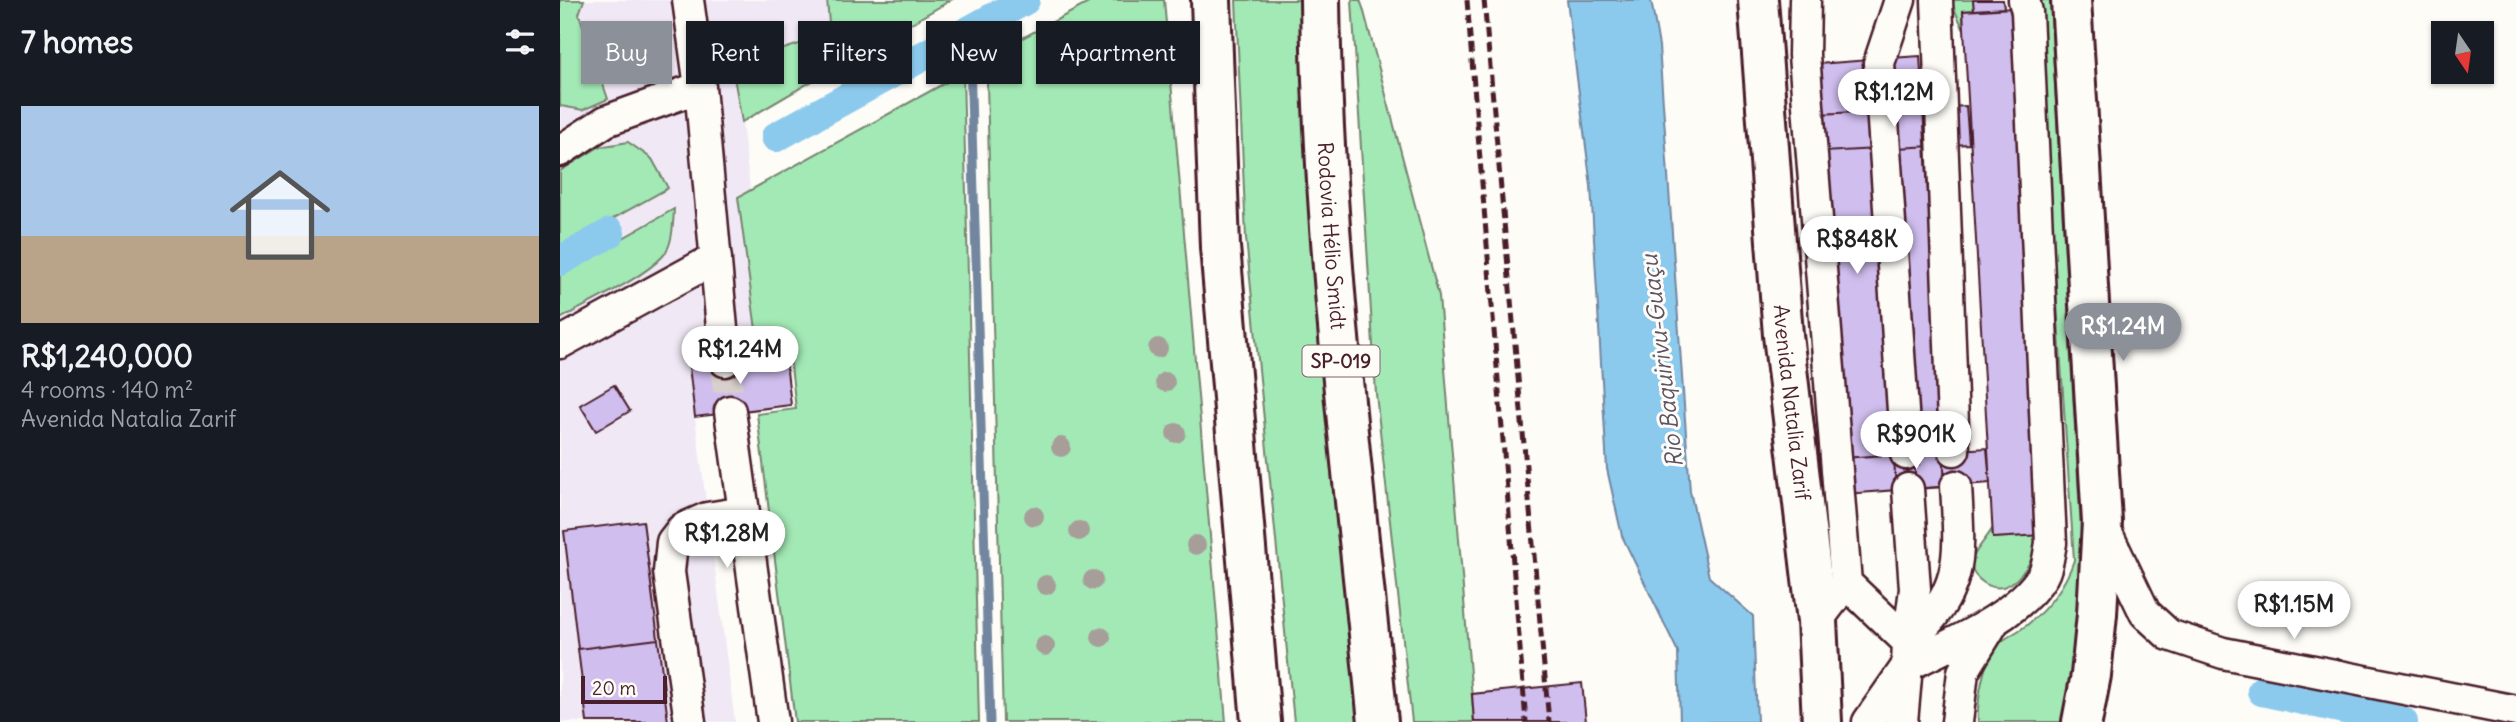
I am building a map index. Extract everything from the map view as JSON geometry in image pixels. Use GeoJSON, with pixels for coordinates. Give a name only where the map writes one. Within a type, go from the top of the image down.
{"type":"FeatureCollection","features":[{"type":"Feature","properties":{"kind":"main road"},"geometry":{"type":"LineString","coordinates":[[1211,0],[1220,247],[1261,722]]}},
{"type":"Feature","properties":{"kind":"main road","name":"Rodovia Hélio Smidt"},"geometry":{"type":"LineString","coordinates":[[1320,0],[1327,225],[1378,722]]}},
{"type":"Feature","properties":{"kind":"main road","name":"Avenida Natalia Zarif"},"geometry":{"type":"LineString","coordinates":[[1758,0],[1783,335],[1817,621],[1822,722]]}},
{"type":"Feature","properties":{"kind":"main road"},"geometry":{"type":"LineString","coordinates":[[2071,0],[2102,522],[2097,614],[2082,722]]}},
{"type":"Feature","properties":{"kind":"street"},"geometry":{"type":"LineString","coordinates":[[688,0],[700,87],[725,361]]}},
{"type":"Feature","properties":{"kind":"street"},"geometry":{"type":"LineString","coordinates":[[1793,0],[1804,55]]}},
{"type":"Feature","properties":{"kind":"street"},"geometry":{"type":"LineString","coordinates":[[1805,0],[1804,55],[1846,583],[1908,654]]}},
{"type":"Feature","properties":{"kind":"street"},"geometry":{"type":"LineString","coordinates":[[1937,0],[1954,450]]}},
{"type":"Feature","properties":{"kind":"street"},"geometry":{"type":"LineString","coordinates":[[1908,654],[1997,617],[2028,596],[2045,573],[2051,543],[2028,12],[2024,0]]}},
{"type":"Feature","properties":{"kind":"street"},"geometry":{"type":"LineString","coordinates":[[1901,3],[1879,62],[1906,454]]}},
{"type":"Feature","properties":{"kind":"street"},"geometry":{"type":"LineString","coordinates":[[560,151],[606,121],[700,87]]}},
{"type":"Feature","properties":{"kind":"street"},"geometry":{"type":"LineString","coordinates":[[560,343],[716,258]]}},
{"type":"Feature","properties":{"kind":"street"},"geometry":{"type":"LineString","coordinates":[[730,411],[773,722]]}},
{"type":"Feature","properties":{"kind":"street"},"geometry":{"type":"LineString","coordinates":[[1868,722],[1908,654],[1952,588],[1960,550],[1956,486]]}},
{"type":"Feature","properties":{"kind":"street"},"geometry":{"type":"LineString","coordinates":[[1902,722],[1915,589],[1908,489]]}},
{"type":"Feature","properties":{"kind":"street"},"geometry":{"type":"LineString","coordinates":[[690,722],[669,572],[672,542],[682,529],[708,518],[744,512]]}},
{"type":"Feature","properties":{"kind":"street"},"geometry":{"type":"LineString","coordinates":[[2102,522],[2145,613],[2169,635],[2223,653],[2516,711]]}},
{"type":"Feature","properties":{"kind":"street"},"geometry":{"type":"LineString","coordinates":[[1817,621],[1846,583]]}},
{"type":"Feature","properties":{"kind":"street"},"geometry":{"type":"LineString","coordinates":[[1952,588],[1959,606],[1981,617],[1997,617]]}},
{"type":"Feature","properties":{"kind":"street"},"geometry":{"type":"LineString","coordinates":[[1957,722],[1963,672],[1976,646],[1997,617]]}},
{"type":"Feature","properties":{"kind":"street"},"geometry":{"type":"LineString","coordinates":[[1249,722],[1256,681]]}},
{"type":"Feature","properties":{"kind":"shaded area"},"geometry":{"type":"Polygon","coordinates":[[[560,0],[827,0],[829,21],[798,21],[798,45],[784,49],[784,21],[686,21],[686,84],[735,84],[770,355],[785,354],[791,405],[695,417],[735,722],[560,722],[560,0]]]}},
{"type":"Feature","properties":{"kind":"green space"},"geometry":{"type":"Polygon","coordinates":[[[560,0],[584,0],[579,14],[581,21],[581,84],[603,84],[608,99],[583,110],[560,106],[560,0]]]}},
{"type":"Feature","properties":{"kind":"green space"},"geometry":{"type":"Polygon","coordinates":[[[827,0],[951,0],[912,23],[829,21],[827,0]]]}},
{"type":"Feature","properties":{"kind":"green space"},"geometry":{"type":"Polygon","coordinates":[[[1094,0],[1164,0],[1166,21],[1054,21],[1094,0]]]}},
{"type":"Feature","properties":{"kind":"green space"},"geometry":{"type":"Polygon","coordinates":[[[1236,0],[1299,0],[1312,227],[1362,722],[1294,722],[1246,238],[1236,0]]]}},
{"type":"Feature","properties":{"kind":"green space"},"geometry":{"type":"Polygon","coordinates":[[[1352,0],[1360,0],[1363,8],[1439,296],[1474,722],[1412,722],[1376,394],[1352,0]]]}},
{"type":"Feature","properties":{"kind":"green space"},"geometry":{"type":"Polygon","coordinates":[[[1950,0],[1973,0],[1974,10],[1963,11],[1963,28],[1950,0]]]}},
{"type":"Feature","properties":{"kind":"green space"},"geometry":{"type":"Polygon","coordinates":[[[2037,0],[2050,0],[2085,599],[2063,722],[1978,722],[1982,681],[1993,651],[2049,604],[2061,588],[2074,560],[2037,0]]]}},
{"type":"Feature","properties":{"kind":"green space"},"geometry":{"type":"Polygon","coordinates":[[[1036,31],[1036,84],[1171,84],[1226,722],[1003,722],[987,84],[1022,84],[1022,38],[1036,31]]]}},
{"type":"Feature","properties":{"kind":"green space"},"geometry":{"type":"Polygon","coordinates":[[[798,44],[798,84],[807,84],[742,122],[735,84],[784,84],[784,49],[798,44]]]}},
{"type":"Feature","properties":{"kind":"green space"},"geometry":{"type":"Polygon","coordinates":[[[943,84],[963,84],[979,722],[795,722],[757,414],[796,409],[789,349],[759,352],[738,197],[943,84]]]}},
{"type":"Feature","properties":{"kind":"green space"},"geometry":{"type":"Polygon","coordinates":[[[628,142],[652,159],[668,188],[560,248],[560,171],[599,147],[628,142]]]}},
{"type":"Feature","properties":{"kind":"green space"},"geometry":{"type":"Polygon","coordinates":[[[674,209],[671,240],[663,256],[654,265],[629,282],[560,319],[560,274],[674,209]]]}},
{"type":"Feature","properties":{"kind":"green space"},"geometry":{"type":"Polygon","coordinates":[[[1992,529],[1993,538],[2043,535],[2022,574],[2005,586],[1995,587],[1984,583],[1972,569],[1974,556],[1992,529]]]}},
{"type":"Feature","properties":{"kind":"water","name":"Rio Baquirivu-Guaçu"},"geometry":{"type":"Polygon","coordinates":[[[1567,0],[1651,0],[1659,46],[1690,491],[1709,577],[1753,616],[1757,722],[1680,722],[1678,652],[1622,536],[1607,469],[1591,186],[1567,0]]]}},
{"type":"Feature","properties":{"kind":"building"},"geometry":{"type":"Polygon","coordinates":[[[1973,0],[2003,0],[2004,8],[1974,10],[1973,0]]]}},
{"type":"Feature","properties":{"kind":"building"},"geometry":{"type":"Polygon","coordinates":[[[2013,8],[2043,535],[1993,538],[1963,11],[2013,8]]]}},
{"type":"Feature","properties":{"kind":"building"},"geometry":{"type":"Polygon","coordinates":[[[1920,56],[1945,487],[1916,489],[1891,58],[1920,56]]]}},
{"type":"Feature","properties":{"kind":"building"},"geometry":{"type":"Polygon","coordinates":[[[1869,60],[1896,490],[1846,494],[1818,64],[1869,60]]]}},
{"type":"Feature","properties":{"kind":"building"},"geometry":{"type":"Polygon","coordinates":[[[1966,106],[1969,144],[1823,152],[1820,114],[1966,106]]]}},
{"type":"Feature","properties":{"kind":"building"},"geometry":{"type":"Polygon","coordinates":[[[785,354],[791,405],[695,417],[689,366],[785,354]]]}},
{"type":"Feature","properties":{"kind":"building"},"geometry":{"type":"Polygon","coordinates":[[[614,385],[630,411],[596,431],[580,405],[614,385]]]}},
{"type":"Feature","properties":{"kind":"building"},"geometry":{"type":"Polygon","coordinates":[[[1987,448],[1990,483],[1846,494],[1843,458],[1987,448]]]}},
{"type":"Feature","properties":{"kind":"building"},"geometry":{"type":"Polygon","coordinates":[[[643,521],[658,639],[578,649],[564,531],[643,521]]]}},
{"type":"Feature","properties":{"kind":"building"},"geometry":{"type":"Polygon","coordinates":[[[658,639],[668,722],[587,722],[578,649],[658,639]]]}},
{"type":"Feature","properties":{"kind":"building"},"geometry":{"type":"Polygon","coordinates":[[[1582,683],[1586,722],[1474,722],[1472,694],[1582,683]]]}},
{"type":"Feature","properties":{"kind":"waterway"},"geometry":{"type":"LineString","coordinates":[[776,137],[1025,0]]}},
{"type":"Feature","properties":{"kind":"waterway"},"geometry":{"type":"LineString","coordinates":[[971,84],[990,722]]}},
{"type":"Feature","properties":{"kind":"waterway"},"geometry":{"type":"LineString","coordinates":[[560,261],[610,233]]}},
{"type":"Feature","properties":{"kind":"waterway"},"geometry":{"type":"LineString","coordinates":[[2262,691],[2403,722]]}},
{"type":"Feature","properties":{"kind":"tunnel"},"geometry":{"type":"LineString","coordinates":[[725,361],[730,411]]}},
{"type":"Feature","properties":{"kind":"railway"},"geometry":{"type":"LineString","coordinates":[[1467,0],[1526,722]]}},
{"type":"Feature","properties":{"kind":"railway"},"geometry":{"type":"LineString","coordinates":[[1484,0],[1549,722]]}}]}
